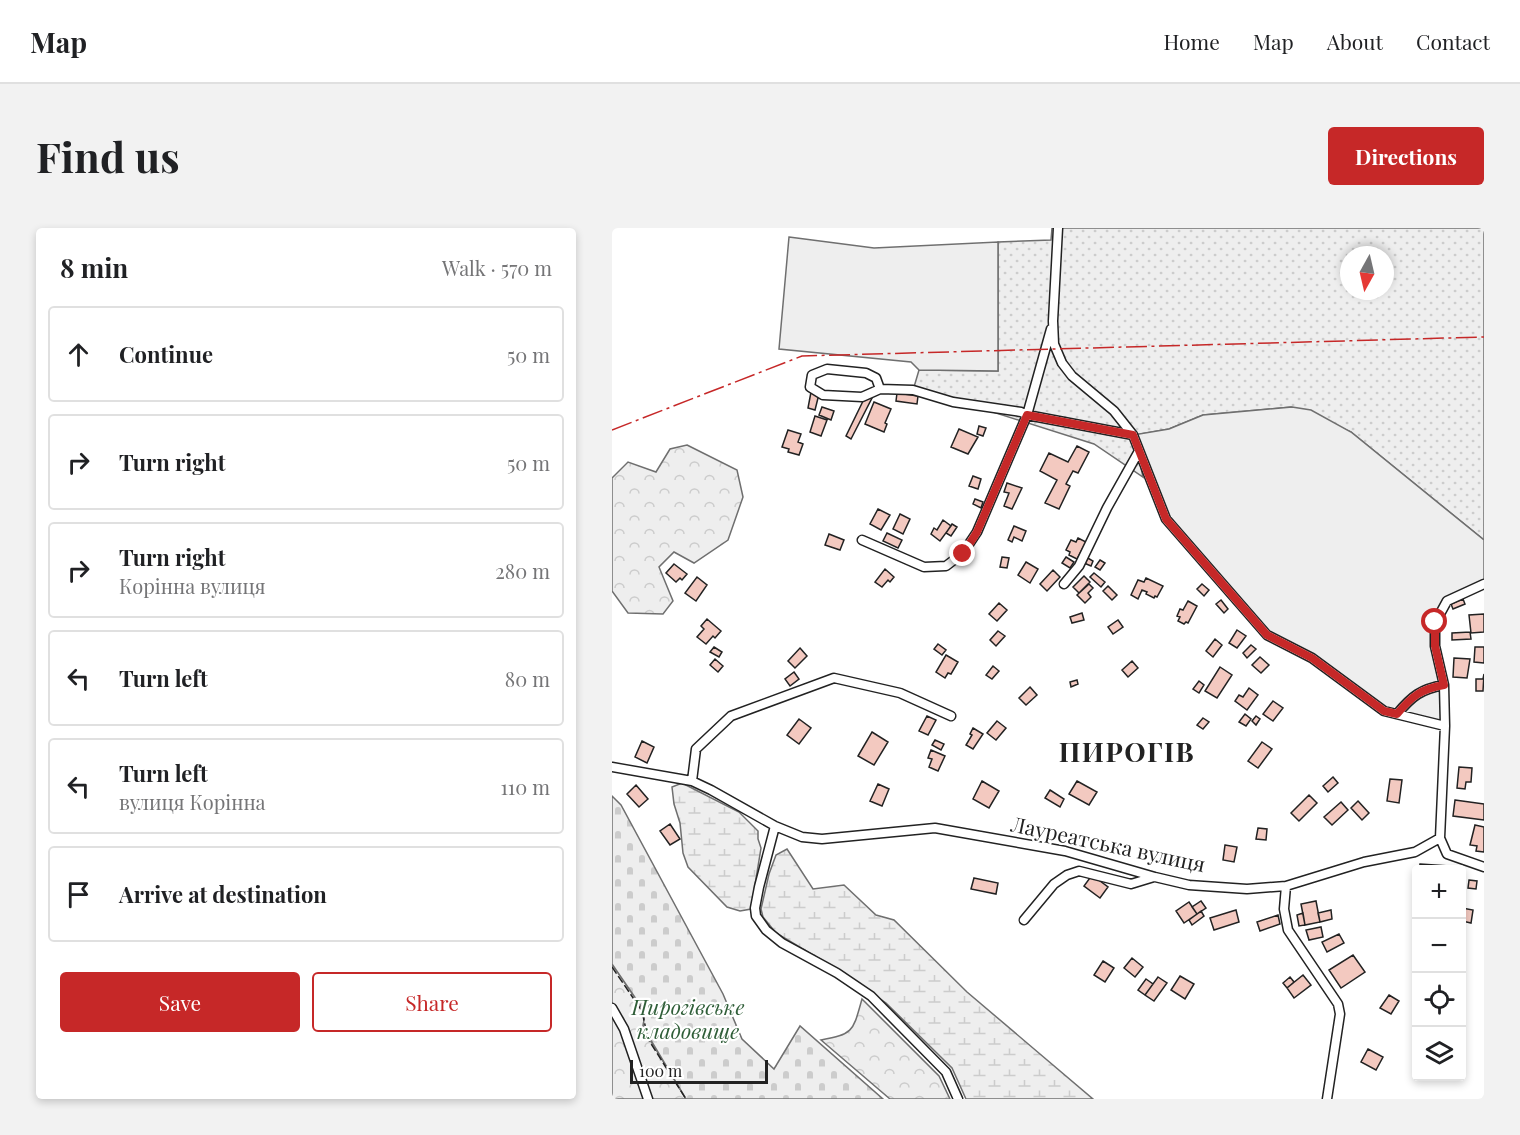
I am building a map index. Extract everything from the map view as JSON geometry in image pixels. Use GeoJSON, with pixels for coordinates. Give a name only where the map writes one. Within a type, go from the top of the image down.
{"type":"FeatureCollection","features":[{"type":"Feature","properties":{"kind":"street"},"geometry":{"type":"LineString","coordinates":[[1058,228],[1054,344],[1062,363],[1072,376],[1114,411],[1133,435],[1166,519],[1267,635],[1312,658],[1384,711],[1445,726]]}},
{"type":"Feature","properties":{"kind":"street"},"geometry":{"type":"LineString","coordinates":[[862,540],[924,567],[946,566],[963,554],[977,532],[1027,415],[1053,321]]}},
{"type":"Feature","properties":{"kind":"street"},"geometry":{"type":"LineString","coordinates":[[880,389],[876,378],[866,373],[827,369],[812,375],[810,387],[823,395],[862,397],[880,389],[913,390],[953,402],[1021,412],[1133,435]]}},
{"type":"Feature","properties":{"kind":"street"},"geometry":{"type":"LineString","coordinates":[[1064,584],[1079,566],[1107,508],[1139,451]]}},
{"type":"Feature","properties":{"kind":"street"},"geometry":{"type":"LineString","coordinates":[[1484,584],[1447,601],[1435,622],[1435,646],[1444,685],[1445,726],[1440,838],[1447,854],[1484,867]]}},
{"type":"Feature","properties":{"kind":"street"},"geometry":{"type":"LineString","coordinates":[[692,782],[696,749],[731,716],[834,678],[900,693],[951,717]]}},
{"type":"Feature","properties":{"kind":"street"},"geometry":{"type":"LineString","coordinates":[[1397,714],[1410,699],[1426,688],[1444,685]]}},
{"type":"Feature","properties":{"kind":"street","name":"Лауреатська вулиця"},"geometry":{"type":"LineString","coordinates":[[612,767],[692,782],[711,790],[774,826],[802,837],[822,838],[935,828],[1065,851],[1189,885],[1247,889],[1286,886],[1364,862],[1414,852],[1440,838]]}},
{"type":"Feature","properties":{"kind":"street"},"geometry":{"type":"LineString","coordinates":[[774,826],[759,888],[755,908],[756,916],[766,930],[782,943],[837,973],[871,996],[946,1072],[958,1099]]}},
{"type":"Feature","properties":{"kind":"street"},"geometry":{"type":"LineString","coordinates":[[1024,920],[1054,884],[1067,875],[1079,871],[1131,884],[1155,877]]}},
{"type":"Feature","properties":{"kind":"street"},"geometry":{"type":"LineString","coordinates":[[1286,886],[1284,909],[1288,930],[1338,1004],[1340,1014],[1327,1099]]}},
{"type":"Feature","properties":{"kind":"street"},"geometry":{"type":"LineString","coordinates":[[612,1008],[624,1029],[648,1099]]}},
{"type":"Feature","properties":{"kind":"green space"},"geometry":{"type":"Polygon","coordinates":[[[1052,228],[1484,228],[1484,540],[1351,432],[1291,407],[1203,415],[1169,429],[1134,435],[1143,477],[1094,444],[914,387],[919,370],[998,371],[998,242],[1051,240],[1052,228]]]}},
{"type":"Feature","properties":{"kind":"green space"},"geometry":{"type":"Polygon","coordinates":[[[789,237],[874,248],[998,242],[998,371],[919,370],[911,362],[779,349],[789,237]]]}},
{"type":"Feature","properties":{"kind":"green space"},"geometry":{"type":"Polygon","coordinates":[[[1292,407],[1311,410],[1351,432],[1484,540],[1484,584],[1447,601],[1435,623],[1445,726],[1384,711],[1312,658],[1267,635],[1166,519],[1133,435],[1169,429],[1203,415],[1292,407]]]}},
{"type":"Feature","properties":{"kind":"green space"},"geometry":{"type":"Polygon","coordinates":[[[687,445],[737,470],[743,497],[728,540],[694,563],[674,552],[659,567],[673,601],[663,614],[628,613],[612,591],[612,478],[628,462],[656,472],[670,449],[687,445]]]}},
{"type":"Feature","properties":{"kind":"green space"},"geometry":{"type":"Polygon","coordinates":[[[682,783],[739,812],[758,831],[761,848],[751,909],[740,911],[727,907],[688,867],[683,853],[680,823],[672,787],[682,783]]]}},
{"type":"Feature","properties":{"kind":"green space","name":"Пирогівське кладовище"},"geometry":{"type":"Polygon","coordinates":[[[612,796],[621,805],[723,994],[742,1039],[774,1069],[800,1026],[883,1099],[686,1099],[643,1027],[645,1012],[612,964],[612,796]]]}},
{"type":"Feature","properties":{"kind":"green space"},"geometry":{"type":"Polygon","coordinates":[[[787,849],[813,889],[844,885],[876,915],[894,920],[967,992],[1093,1099],[966,1099],[952,1068],[886,1003],[840,971],[776,933],[763,917],[761,909],[769,874],[776,855],[787,849]]]}},
{"type":"Feature","properties":{"kind":"green space"},"geometry":{"type":"Polygon","coordinates":[[[612,964],[645,1012],[643,1028],[686,1099],[612,1099],[612,964]]]}},
{"type":"Feature","properties":{"kind":"green space"},"geometry":{"type":"Polygon","coordinates":[[[862,999],[939,1076],[950,1099],[890,1099],[821,1040],[840,1036],[851,1029],[862,999]]]}},
{"type":"Feature","properties":{"kind":"building"},"geometry":{"type":"Polygon","coordinates":[[[811,392],[819,394],[815,410],[808,408],[811,392]]]}},
{"type":"Feature","properties":{"kind":"building"},"geometry":{"type":"Polygon","coordinates":[[[897,393],[918,396],[917,404],[896,401],[897,393]]]}},
{"type":"Feature","properties":{"kind":"building"},"geometry":{"type":"Polygon","coordinates":[[[866,395],[872,398],[851,439],[846,436],[866,395]]]}},
{"type":"Feature","properties":{"kind":"building"},"geometry":{"type":"Polygon","coordinates":[[[874,402],[891,409],[884,432],[865,424],[874,402]]]}},
{"type":"Feature","properties":{"kind":"building"},"geometry":{"type":"Polygon","coordinates":[[[822,407],[834,411],[831,420],[819,415],[822,407]]]}},
{"type":"Feature","properties":{"kind":"building"},"geometry":{"type":"Polygon","coordinates":[[[815,416],[827,420],[821,436],[810,432],[815,416]]]}},
{"type":"Feature","properties":{"kind":"building"},"geometry":{"type":"Polygon","coordinates":[[[979,426],[986,428],[983,436],[977,434],[979,426]]]}},
{"type":"Feature","properties":{"kind":"building"},"geometry":{"type":"Polygon","coordinates":[[[959,429],[978,437],[968,454],[951,447],[959,429]]]}},
{"type":"Feature","properties":{"kind":"building"},"geometry":{"type":"Polygon","coordinates":[[[788,430],[801,434],[798,442],[803,444],[799,455],[788,452],[789,449],[782,447],[788,430]]]}},
{"type":"Feature","properties":{"kind":"building"},"geometry":{"type":"Polygon","coordinates":[[[1077,446],[1089,452],[1078,473],[1073,471],[1066,484],[1070,486],[1059,509],[1045,503],[1057,480],[1040,471],[1049,453],[1068,462],[1077,446]]]}},
{"type":"Feature","properties":{"kind":"building"},"geometry":{"type":"Polygon","coordinates":[[[973,476],[981,479],[978,489],[969,486],[973,476]]]}},
{"type":"Feature","properties":{"kind":"building"},"geometry":{"type":"Polygon","coordinates":[[[1007,483],[1022,488],[1012,509],[1004,506],[1009,493],[1004,492],[1007,483]]]}},
{"type":"Feature","properties":{"kind":"building"},"geometry":{"type":"Polygon","coordinates":[[[975,499],[983,502],[981,508],[973,504],[975,499]]]}},
{"type":"Feature","properties":{"kind":"building"},"geometry":{"type":"Polygon","coordinates":[[[878,509],[890,515],[881,530],[870,524],[878,509]]]}},
{"type":"Feature","properties":{"kind":"building"},"geometry":{"type":"Polygon","coordinates":[[[900,514],[910,519],[903,534],[893,529],[900,514]]]}},
{"type":"Feature","properties":{"kind":"building"},"geometry":{"type":"Polygon","coordinates":[[[943,520],[951,526],[940,541],[931,534],[934,528],[937,530],[943,520]]]}},
{"type":"Feature","properties":{"kind":"building"},"geometry":{"type":"Polygon","coordinates":[[[952,524],[957,527],[951,536],[946,533],[952,524]]]}},
{"type":"Feature","properties":{"kind":"building"},"geometry":{"type":"Polygon","coordinates":[[[1014,526],[1026,531],[1022,541],[1014,537],[1012,542],[1008,540],[1014,526]]]}},
{"type":"Feature","properties":{"kind":"building"},"geometry":{"type":"Polygon","coordinates":[[[887,533],[902,540],[898,548],[883,541],[887,533]]]}},
{"type":"Feature","properties":{"kind":"building"},"geometry":{"type":"Polygon","coordinates":[[[829,534],[844,540],[840,550],[825,545],[829,534]]]}},
{"type":"Feature","properties":{"kind":"building"},"geometry":{"type":"Polygon","coordinates":[[[1078,538],[1086,542],[1077,559],[1069,555],[1070,552],[1066,550],[1071,540],[1076,542],[1078,538]]]}},
{"type":"Feature","properties":{"kind":"building"},"geometry":{"type":"Polygon","coordinates":[[[1002,557],[1009,558],[1007,568],[1000,567],[1002,557]]]}},
{"type":"Feature","properties":{"kind":"building"},"geometry":{"type":"Polygon","coordinates":[[[1066,557],[1074,562],[1070,568],[1062,563],[1066,557]]]}},
{"type":"Feature","properties":{"kind":"building"},"geometry":{"type":"Polygon","coordinates":[[[1086,557],[1093,561],[1091,566],[1084,563],[1086,557]]]}},
{"type":"Feature","properties":{"kind":"building"},"geometry":{"type":"Polygon","coordinates":[[[1100,560],[1105,563],[1100,570],[1095,567],[1100,560]]]}},
{"type":"Feature","properties":{"kind":"building"},"geometry":{"type":"Polygon","coordinates":[[[1026,562],[1038,569],[1030,583],[1018,575],[1026,562]]]}},
{"type":"Feature","properties":{"kind":"building"},"geometry":{"type":"Polygon","coordinates":[[[674,564],[687,574],[682,580],[680,578],[676,582],[666,573],[674,564]]]}},
{"type":"Feature","properties":{"kind":"building"},"geometry":{"type":"Polygon","coordinates":[[[885,569],[894,577],[882,587],[875,582],[885,569]]]}},
{"type":"Feature","properties":{"kind":"building"},"geometry":{"type":"Polygon","coordinates":[[[1053,570],[1060,577],[1047,591],[1040,584],[1053,570]]]}},
{"type":"Feature","properties":{"kind":"building"},"geometry":{"type":"Polygon","coordinates":[[[1094,573],[1105,582],[1101,587],[1090,577],[1094,573]]]}},
{"type":"Feature","properties":{"kind":"building"},"geometry":{"type":"Polygon","coordinates":[[[1084,576],[1090,582],[1079,593],[1073,587],[1084,576]]]}},
{"type":"Feature","properties":{"kind":"building"},"geometry":{"type":"Polygon","coordinates":[[[697,577],[707,585],[696,601],[685,593],[697,577]]]}},
{"type":"Feature","properties":{"kind":"building"},"geometry":{"type":"Polygon","coordinates":[[[1146,578],[1163,586],[1157,597],[1154,598],[1142,590],[1138,599],[1131,595],[1138,580],[1144,582],[1146,578]]]}},
{"type":"Feature","properties":{"kind":"building"},"geometry":{"type":"Polygon","coordinates":[[[1089,584],[1093,588],[1088,593],[1091,597],[1085,603],[1077,595],[1089,584]]]}},
{"type":"Feature","properties":{"kind":"building"},"geometry":{"type":"Polygon","coordinates":[[[1202,584],[1209,590],[1204,596],[1197,589],[1202,584]]]}},
{"type":"Feature","properties":{"kind":"building"},"geometry":{"type":"Polygon","coordinates":[[[1108,586],[1117,595],[1112,600],[1103,591],[1108,586]]]}},
{"type":"Feature","properties":{"kind":"building"},"geometry":{"type":"Polygon","coordinates":[[[1463,599],[1465,604],[1453,609],[1451,604],[1463,599]]]}},
{"type":"Feature","properties":{"kind":"building"},"geometry":{"type":"Polygon","coordinates":[[[1221,600],[1228,609],[1224,613],[1216,604],[1221,600]]]}},
{"type":"Feature","properties":{"kind":"building"},"geometry":{"type":"Polygon","coordinates":[[[1188,601],[1197,606],[1188,623],[1184,624],[1178,621],[1180,617],[1177,616],[1188,601]]]}},
{"type":"Feature","properties":{"kind":"building"},"geometry":{"type":"Polygon","coordinates":[[[999,603],[1007,610],[997,621],[989,614],[999,603]]]}},
{"type":"Feature","properties":{"kind":"building"},"geometry":{"type":"Polygon","coordinates":[[[1082,613],[1084,620],[1072,623],[1070,617],[1082,613]]]}},
{"type":"Feature","properties":{"kind":"building"},"geometry":{"type":"Polygon","coordinates":[[[1484,614],[1484,632],[1471,633],[1469,615],[1484,614]]]}},
{"type":"Feature","properties":{"kind":"building"},"geometry":{"type":"Polygon","coordinates":[[[707,619],[721,631],[706,644],[697,637],[704,629],[701,626],[707,619]]]}},
{"type":"Feature","properties":{"kind":"building"},"geometry":{"type":"Polygon","coordinates":[[[1118,620],[1123,627],[1113,634],[1108,627],[1118,620]]]}},
{"type":"Feature","properties":{"kind":"building"},"geometry":{"type":"Polygon","coordinates":[[[1237,630],[1246,636],[1237,648],[1229,643],[1237,630]]]}},
{"type":"Feature","properties":{"kind":"building"},"geometry":{"type":"Polygon","coordinates":[[[998,631],[1005,636],[996,646],[990,640],[998,631]]]}},
{"type":"Feature","properties":{"kind":"building"},"geometry":{"type":"Polygon","coordinates":[[[1470,632],[1471,639],[1452,640],[1452,633],[1470,632]]]}},
{"type":"Feature","properties":{"kind":"building"},"geometry":{"type":"Polygon","coordinates":[[[1215,639],[1222,645],[1213,657],[1206,651],[1215,639]]]}},
{"type":"Feature","properties":{"kind":"building"},"geometry":{"type":"Polygon","coordinates":[[[938,644],[946,650],[942,655],[934,649],[938,644]]]}},
{"type":"Feature","properties":{"kind":"building"},"geometry":{"type":"Polygon","coordinates":[[[1251,645],[1256,649],[1247,658],[1243,653],[1251,645]]]}},
{"type":"Feature","properties":{"kind":"building"},"geometry":{"type":"Polygon","coordinates":[[[714,647],[722,652],[719,657],[710,652],[714,647]]]}},
{"type":"Feature","properties":{"kind":"building"},"geometry":{"type":"Polygon","coordinates":[[[1475,647],[1484,647],[1484,663],[1474,662],[1475,647]]]}},
{"type":"Feature","properties":{"kind":"building"},"geometry":{"type":"Polygon","coordinates":[[[800,648],[807,656],[795,668],[788,661],[800,648]]]}},
{"type":"Feature","properties":{"kind":"building"},"geometry":{"type":"Polygon","coordinates":[[[946,655],[958,662],[951,674],[948,673],[945,678],[936,672],[946,655]]]}},
{"type":"Feature","properties":{"kind":"building"},"geometry":{"type":"Polygon","coordinates":[[[1260,657],[1269,665],[1261,673],[1252,665],[1260,657]]]}},
{"type":"Feature","properties":{"kind":"building"},"geometry":{"type":"Polygon","coordinates":[[[1454,658],[1470,659],[1467,678],[1453,677],[1454,658]]]}},
{"type":"Feature","properties":{"kind":"building"},"geometry":{"type":"Polygon","coordinates":[[[715,659],[723,666],[718,672],[710,665],[715,659]]]}},
{"type":"Feature","properties":{"kind":"building"},"geometry":{"type":"Polygon","coordinates":[[[1132,661],[1138,668],[1128,677],[1122,670],[1132,661]]]}},
{"type":"Feature","properties":{"kind":"building"},"geometry":{"type":"Polygon","coordinates":[[[993,666],[999,671],[992,679],[986,675],[993,666]]]}},
{"type":"Feature","properties":{"kind":"building"},"geometry":{"type":"Polygon","coordinates":[[[1220,667],[1232,675],[1217,698],[1205,691],[1220,667]]]}},
{"type":"Feature","properties":{"kind":"building"},"geometry":{"type":"Polygon","coordinates":[[[794,672],[799,679],[790,686],[785,679],[794,672]]]}},
{"type":"Feature","properties":{"kind":"building"},"geometry":{"type":"Polygon","coordinates":[[[1484,674],[1483,691],[1476,691],[1476,679],[1483,679],[1484,674]]]}},
{"type":"Feature","properties":{"kind":"building"},"geometry":{"type":"Polygon","coordinates":[[[1077,680],[1078,684],[1071,687],[1070,682],[1077,680]]]}},
{"type":"Feature","properties":{"kind":"building"},"geometry":{"type":"Polygon","coordinates":[[[1199,681],[1204,685],[1199,693],[1193,689],[1199,681]]]}},
{"type":"Feature","properties":{"kind":"building"},"geometry":{"type":"Polygon","coordinates":[[[1030,687],[1037,695],[1026,705],[1019,698],[1030,687]]]}},
{"type":"Feature","properties":{"kind":"building"},"geometry":{"type":"Polygon","coordinates":[[[1249,688],[1258,695],[1247,710],[1235,701],[1239,695],[1243,697],[1249,688]]]}},
{"type":"Feature","properties":{"kind":"building"},"geometry":{"type":"Polygon","coordinates":[[[1273,701],[1283,708],[1273,721],[1263,714],[1273,701]]]}},
{"type":"Feature","properties":{"kind":"building"},"geometry":{"type":"Polygon","coordinates":[[[1245,714],[1251,719],[1246,726],[1239,722],[1245,714]]]}},
{"type":"Feature","properties":{"kind":"building"},"geometry":{"type":"Polygon","coordinates":[[[927,716],[936,720],[928,735],[919,731],[927,716]]]}},
{"type":"Feature","properties":{"kind":"building"},"geometry":{"type":"Polygon","coordinates":[[[1256,716],[1260,719],[1256,725],[1252,721],[1256,716]]]}},
{"type":"Feature","properties":{"kind":"building"},"geometry":{"type":"Polygon","coordinates":[[[1203,718],[1209,722],[1203,729],[1197,725],[1203,718]]]}},
{"type":"Feature","properties":{"kind":"building"},"geometry":{"type":"Polygon","coordinates":[[[799,719],[811,728],[799,744],[787,735],[799,719]]]}},
{"type":"Feature","properties":{"kind":"building"},"geometry":{"type":"Polygon","coordinates":[[[997,721],[1006,728],[996,740],[987,733],[997,721]]]}},
{"type":"Feature","properties":{"kind":"building"},"geometry":{"type":"Polygon","coordinates":[[[973,728],[983,734],[973,749],[966,745],[973,728]]]}},
{"type":"Feature","properties":{"kind":"building"},"geometry":{"type":"Polygon","coordinates":[[[872,732],[888,742],[874,765],[858,756],[872,732]]]}},
{"type":"Feature","properties":{"kind":"building"},"geometry":{"type":"Polygon","coordinates":[[[935,740],[944,744],[941,750],[932,745],[935,740]]]}},
{"type":"Feature","properties":{"kind":"building"},"geometry":{"type":"Polygon","coordinates":[[[642,741],[654,747],[647,763],[635,757],[642,741]]]}},
{"type":"Feature","properties":{"kind":"building"},"geometry":{"type":"Polygon","coordinates":[[[1262,742],[1272,749],[1258,768],[1248,761],[1262,742]]]}},
{"type":"Feature","properties":{"kind":"building"},"geometry":{"type":"Polygon","coordinates":[[[931,750],[945,756],[938,771],[929,767],[932,759],[928,758],[931,750]]]}},
{"type":"Feature","properties":{"kind":"building"},"geometry":{"type":"Polygon","coordinates":[[[1459,767],[1472,768],[1471,782],[1466,782],[1465,789],[1457,788],[1459,767]]]}},
{"type":"Feature","properties":{"kind":"building"},"geometry":{"type":"Polygon","coordinates":[[[1333,777],[1338,783],[1328,792],[1323,786],[1333,777]]]}},
{"type":"Feature","properties":{"kind":"building"},"geometry":{"type":"Polygon","coordinates":[[[1390,779],[1402,780],[1399,803],[1387,801],[1390,779]]]}},
{"type":"Feature","properties":{"kind":"building"},"geometry":{"type":"Polygon","coordinates":[[[982,781],[999,791],[989,808],[973,799],[982,781]]]}},
{"type":"Feature","properties":{"kind":"building"},"geometry":{"type":"Polygon","coordinates":[[[1077,781],[1097,792],[1089,805],[1069,794],[1077,781]]]}},
{"type":"Feature","properties":{"kind":"building"},"geometry":{"type":"Polygon","coordinates":[[[878,784],[889,789],[882,806],[870,801],[878,784]]]}},
{"type":"Feature","properties":{"kind":"building"},"geometry":{"type":"Polygon","coordinates":[[[636,785],[648,799],[639,807],[627,794],[636,785]]]}},
{"type":"Feature","properties":{"kind":"building"},"geometry":{"type":"Polygon","coordinates":[[[1050,790],[1064,799],[1060,807],[1045,798],[1050,790]]]}},
{"type":"Feature","properties":{"kind":"building"},"geometry":{"type":"Polygon","coordinates":[[[1309,795],[1317,803],[1299,821],[1291,813],[1309,795]]]}},
{"type":"Feature","properties":{"kind":"building"},"geometry":{"type":"Polygon","coordinates":[[[1455,800],[1484,804],[1484,820],[1453,816],[1455,800]]]}},
{"type":"Feature","properties":{"kind":"building"},"geometry":{"type":"Polygon","coordinates":[[[1358,801],[1369,813],[1362,820],[1351,808],[1358,801]]]}},
{"type":"Feature","properties":{"kind":"building"},"geometry":{"type":"Polygon","coordinates":[[[1341,802],[1348,810],[1332,825],[1324,817],[1341,802]]]}},
{"type":"Feature","properties":{"kind":"building"},"geometry":{"type":"Polygon","coordinates":[[[670,824],[680,839],[670,845],[660,831],[670,824]]]}},
{"type":"Feature","properties":{"kind":"building"},"geometry":{"type":"Polygon","coordinates":[[[1475,825],[1484,827],[1484,852],[1476,851],[1477,846],[1470,845],[1475,825]]]}},
{"type":"Feature","properties":{"kind":"building"},"geometry":{"type":"Polygon","coordinates":[[[1258,828],[1267,829],[1266,840],[1256,839],[1258,828]]]}},
{"type":"Feature","properties":{"kind":"building"},"geometry":{"type":"Polygon","coordinates":[[[1225,845],[1237,847],[1234,862],[1223,860],[1225,845]]]}},
{"type":"Feature","properties":{"kind":"building"},"geometry":{"type":"Polygon","coordinates":[[[1092,875],[1108,887],[1100,898],[1084,886],[1092,875]]]}},
{"type":"Feature","properties":{"kind":"building"},"geometry":{"type":"Polygon","coordinates":[[[974,878],[998,883],[996,894],[971,889],[974,878]]]}},
{"type":"Feature","properties":{"kind":"building"},"geometry":{"type":"Polygon","coordinates":[[[1469,880],[1477,881],[1476,889],[1468,888],[1469,880]]]}},
{"type":"Feature","properties":{"kind":"building"},"geometry":{"type":"Polygon","coordinates":[[[1201,901],[1206,908],[1197,914],[1192,907],[1201,901]]]}},
{"type":"Feature","properties":{"kind":"building"},"geometry":{"type":"Polygon","coordinates":[[[1316,901],[1320,922],[1305,925],[1301,904],[1316,901]]]}},
{"type":"Feature","properties":{"kind":"building"},"geometry":{"type":"Polygon","coordinates":[[[1189,902],[1197,914],[1184,923],[1176,911],[1189,902]]]}},
{"type":"Feature","properties":{"kind":"building"},"geometry":{"type":"Polygon","coordinates":[[[1466,909],[1473,910],[1471,923],[1466,922],[1466,909]]]}},
{"type":"Feature","properties":{"kind":"building"},"geometry":{"type":"Polygon","coordinates":[[[1236,910],[1239,922],[1214,930],[1210,918],[1236,910]]]}},
{"type":"Feature","properties":{"kind":"building"},"geometry":{"type":"Polygon","coordinates":[[[1331,910],[1332,919],[1320,922],[1318,913],[1331,910]]]}},
{"type":"Feature","properties":{"kind":"building"},"geometry":{"type":"Polygon","coordinates":[[[1201,911],[1204,916],[1192,925],[1189,920],[1201,911]]]}},
{"type":"Feature","properties":{"kind":"building"},"geometry":{"type":"Polygon","coordinates":[[[1303,913],[1305,925],[1299,926],[1297,915],[1303,913]]]}},
{"type":"Feature","properties":{"kind":"building"},"geometry":{"type":"Polygon","coordinates":[[[1278,915],[1280,924],[1260,931],[1257,922],[1278,915]]]}},
{"type":"Feature","properties":{"kind":"building"},"geometry":{"type":"Polygon","coordinates":[[[1321,927],[1323,937],[1309,940],[1306,930],[1321,927]]]}},
{"type":"Feature","properties":{"kind":"building"},"geometry":{"type":"Polygon","coordinates":[[[1339,934],[1344,943],[1327,952],[1322,942],[1339,934]]]}},
{"type":"Feature","properties":{"kind":"building"},"geometry":{"type":"Polygon","coordinates":[[[1353,955],[1365,972],[1341,988],[1329,970],[1353,955]]]}},
{"type":"Feature","properties":{"kind":"building"},"geometry":{"type":"Polygon","coordinates":[[[1132,958],[1143,967],[1135,977],[1124,968],[1132,958]]]}},
{"type":"Feature","properties":{"kind":"building"},"geometry":{"type":"Polygon","coordinates":[[[1103,961],[1114,968],[1105,982],[1094,975],[1103,961]]]}},
{"type":"Feature","properties":{"kind":"building"},"geometry":{"type":"Polygon","coordinates":[[[1303,975],[1311,985],[1294,998],[1287,988],[1303,975]]]}},
{"type":"Feature","properties":{"kind":"building"},"geometry":{"type":"Polygon","coordinates":[[[1180,976],[1194,984],[1185,999],[1171,990],[1180,976]]]}},
{"type":"Feature","properties":{"kind":"building"},"geometry":{"type":"Polygon","coordinates":[[[1158,977],[1167,983],[1154,1001],[1145,995],[1158,977]]]}},
{"type":"Feature","properties":{"kind":"building"},"geometry":{"type":"Polygon","coordinates":[[[1290,977],[1294,982],[1287,988],[1283,983],[1290,977]]]}},
{"type":"Feature","properties":{"kind":"building"},"geometry":{"type":"Polygon","coordinates":[[[1146,979],[1153,984],[1145,995],[1138,990],[1146,979]]]}},
{"type":"Feature","properties":{"kind":"building"},"geometry":{"type":"Polygon","coordinates":[[[1389,995],[1399,1001],[1391,1014],[1380,1008],[1389,995]]]}},
{"type":"Feature","properties":{"kind":"building"},"geometry":{"type":"Polygon","coordinates":[[[1368,1049],[1383,1057],[1376,1070],[1361,1062],[1368,1049]]]}},
{"type":"Feature","properties":{"kind":"fence"},"geometry":{"type":"LineString","coordinates":[[612,967],[642,1011],[648,1039],[686,1099]]}},
{"type":"Feature","properties":{"kind":"power"},"geometry":{"type":"LineString","coordinates":[[612,430],[802,356],[1484,337]]}},
{"type":"Feature","properties":{"kind":"district","name":"ПИРОГІВ"},"geometry":{"type":"Point","coordinates":[1127,753]}},
{"type":"Feature","properties":{"kind":"route"},"geometry":{"type":"LineString","coordinates":[[963,554],[977,532],[1027,415],[1133,435],[1166,519],[1267,635],[1312,658],[1384,711],[1397,714],[1410,699],[1426,688],[1444,685],[1435,646],[1435,622]]}}]}
